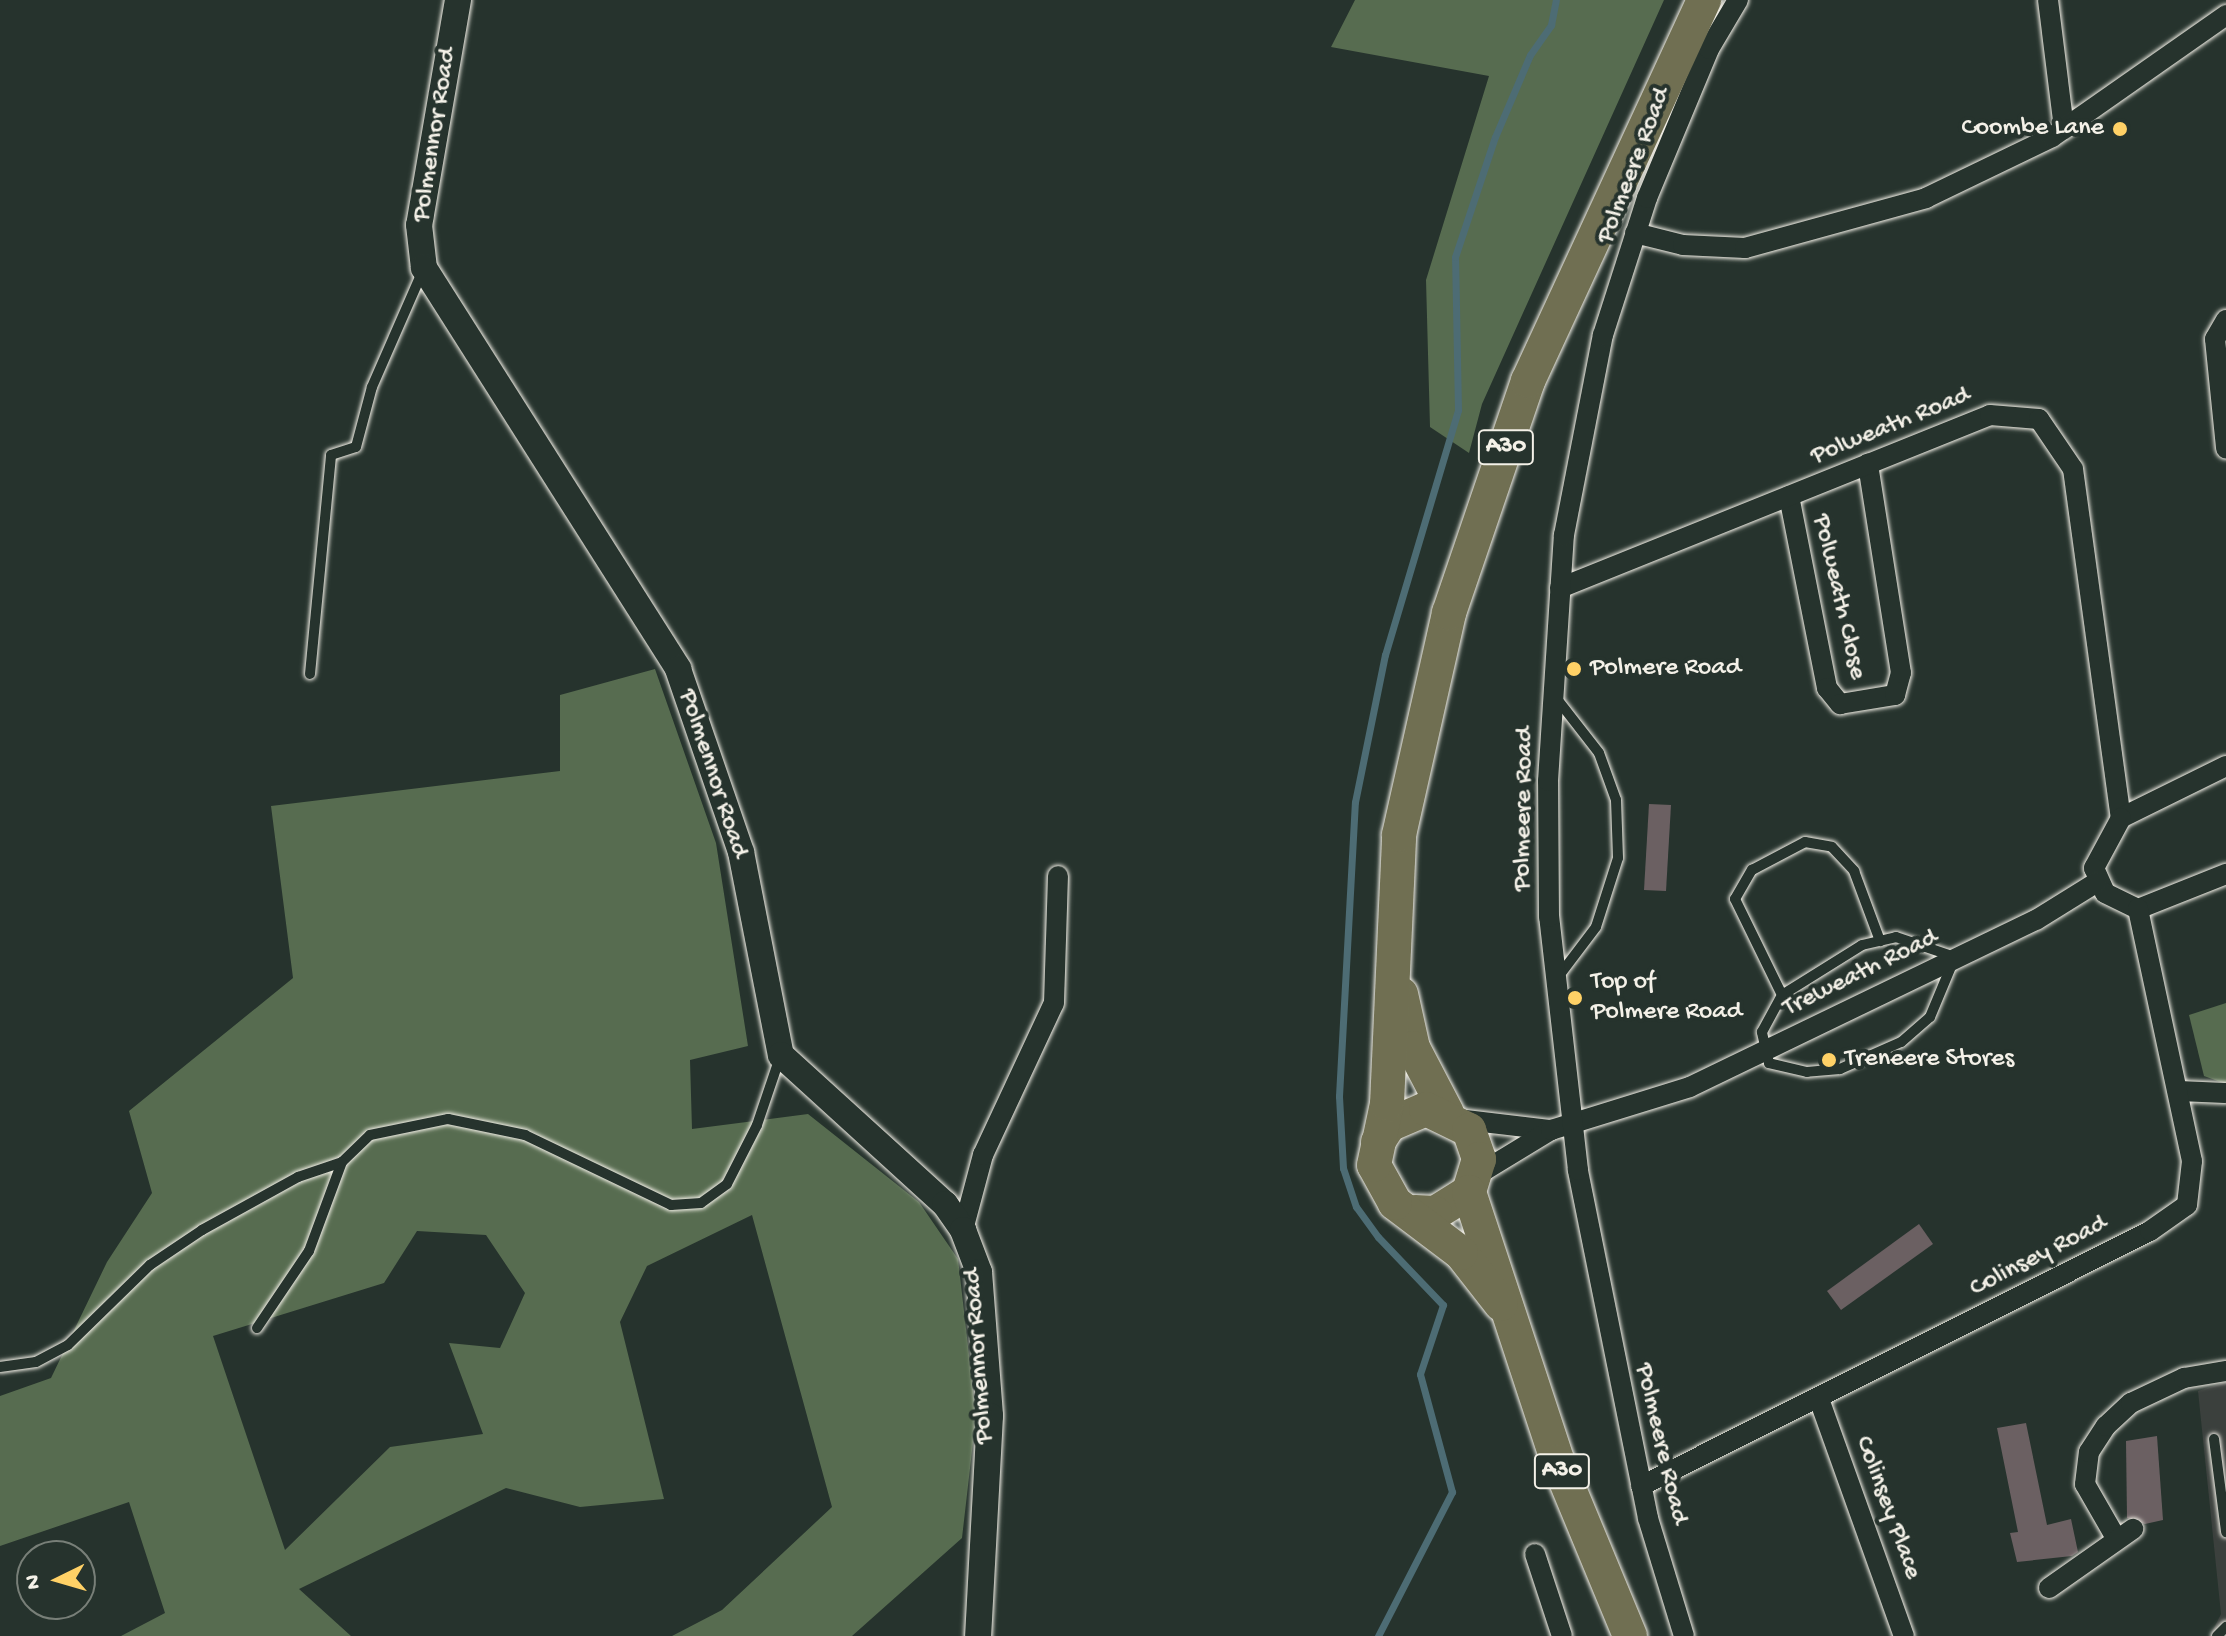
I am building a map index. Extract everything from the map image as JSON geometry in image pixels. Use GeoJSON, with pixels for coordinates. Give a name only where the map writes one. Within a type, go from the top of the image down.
{"type":"FeatureCollection","features":[{"type":"Feature","properties":{"kind":"highway","name":"A30"},"geometry":{"type":"LineString","coordinates":[[1501,1304],[1461,1253],[1381,1186],[1378,1143],[1387,1104],[1392,922],[1399,835],[1449,613],[1528,381],[1704,0]]}},
{"type":"Feature","properties":{"kind":"highway","name":"A30"},"geometry":{"type":"LineString","coordinates":[[1392,922],[1413,1048],[1452,1116],[1476,1144],[1473,1184],[1501,1304],[1630,1636]]}},
{"type":"Feature","properties":{"kind":"highway"},"geometry":{"type":"LineString","coordinates":[[1378,1143],[1406,1113],[1452,1116]]}},
{"type":"Feature","properties":{"kind":"highway"},"geometry":{"type":"LineString","coordinates":[[1415,1212],[1435,1213],[1473,1184]]}},
{"type":"Feature","properties":{"kind":"street","name":"Polmennor Road"},"geometry":{"type":"LineString","coordinates":[[458,0],[419,225],[424,268],[678,669],[741,852],[781,1055],[945,1204],[963,1230],[979,1272],[990,1416],[978,1636]]}},
{"type":"Feature","properties":{"kind":"street","name":"Polmeere Road"},"geometry":{"type":"LineString","coordinates":[[1684,1636],[1641,1486],[1592,1256],[1549,917],[1553,694],[1560,588],[1577,450],[1635,233],[1709,49],[1738,0]]}},
{"type":"Feature","properties":{"kind":"street"},"geometry":{"type":"LineString","coordinates":[[2048,0],[2064,129]]}},
{"type":"Feature","properties":{"kind":"street"},"geometry":{"type":"LineString","coordinates":[[1635,233],[1683,245],[1745,248],[1926,198],[2064,129],[2226,15]]}},
{"type":"Feature","properties":{"kind":"street"},"geometry":{"type":"LineString","coordinates":[[2226,320],[2215,339],[2226,448]]}},
{"type":"Feature","properties":{"kind":"street","name":"Polweath Road"},"geometry":{"type":"LineString","coordinates":[[1560,588],[1990,415],[2039,419],[2059,444],[2073,469],[2121,818]]}},
{"type":"Feature","properties":{"kind":"street","name":"Polweath Close"},"geometry":{"type":"LineString","coordinates":[[1789,496],[1827,688],[1840,704],[1895,695],[1901,673],[1868,464]]}},
{"type":"Feature","properties":{"kind":"street"},"geometry":{"type":"LineString","coordinates":[[2226,766],[2121,818],[2099,850],[2097,882],[2121,905],[2138,909],[2226,874]]}},
{"type":"Feature","properties":{"kind":"street"},"geometry":{"type":"LineString","coordinates":[[963,1230],[988,1141],[1054,1003],[1058,876]]}},
{"type":"Feature","properties":{"kind":"street","name":"Treweath Road"},"geometry":{"type":"LineString","coordinates":[[1473,1184],[1551,1130],[1690,1087],[1955,957],[2097,882]]}},
{"type":"Feature","properties":{"kind":"street","name":"Colinsey Road"},"geometry":{"type":"LineString","coordinates":[[1641,1486],[2150,1231],[2187,1205],[2192,1161],[2138,909]]}},
{"type":"Feature","properties":{"kind":"street"},"geometry":{"type":"LineString","coordinates":[[2178,1091],[2226,1093]]}},
{"type":"Feature","properties":{"kind":"street","name":"Treweath Road"},"geometry":{"type":"LineString","coordinates":[[1452,1116],[1551,1130]]}},
{"type":"Feature","properties":{"kind":"street"},"geometry":{"type":"LineString","coordinates":[[2049,1588],[2125,1533],[2085,1484],[2089,1452],[2106,1426],[2131,1403],[2184,1378],[2226,1371]]}},
{"type":"Feature","properties":{"kind":"street","name":"Colinsey Place"},"geometry":{"type":"LineString","coordinates":[[1819,1399],[1904,1636]]}},
{"type":"Feature","properties":{"kind":"street"},"geometry":{"type":"LineString","coordinates":[[1535,1554],[1562,1636]]}},
{"type":"Feature","properties":{"kind":"lane"},"geometry":{"type":"LineString","coordinates":[[310,674],[331,455],[356,447],[378,372],[424,268]]}},
{"type":"Feature","properties":{"kind":"lane"},"geometry":{"type":"LineString","coordinates":[[1553,694],[1599,753],[1616,800],[1617,843],[1596,927],[1557,977]]}},
{"type":"Feature","properties":{"kind":"lane"},"geometry":{"type":"LineString","coordinates":[[1782,995],[1735,899],[1752,870],[1805,842],[1832,847],[1854,871],[1880,941]]}},
{"type":"Feature","properties":{"kind":"lane"},"geometry":{"type":"LineString","coordinates":[[1918,940],[1955,957],[1930,1017],[1901,1042],[1840,1069],[1807,1072],[1769,1063],[1762,1032],[1782,995],[1800,978],[1880,941],[1918,940]]}},
{"type":"Feature","properties":{"kind":"lane"},"geometry":{"type":"LineString","coordinates":[[257,1328],[302,1264],[342,1162],[370,1135],[448,1119],[525,1135],[671,1205],[701,1203],[727,1184],[757,1125],[781,1055]]}},
{"type":"Feature","properties":{"kind":"lane"},"geometry":{"type":"LineString","coordinates":[[0,1367],[36,1362],[68,1345],[150,1265],[202,1230],[298,1177],[342,1162]]}},
{"type":"Feature","properties":{"kind":"lane"},"geometry":{"type":"LineString","coordinates":[[2214,1439],[2226,1532]]}},
{"type":"Feature","properties":{"kind":"lane"},"geometry":{"type":"LineString","coordinates":[[2217,1636],[2226,1627]]}},
{"type":"Feature","properties":{"kind":"shaded area"},"geometry":{"type":"Polygon","coordinates":[[[2226,1382],[2226,1636],[2210,1636],[2221,1614],[2198,1391],[2226,1382]]]}},
{"type":"Feature","properties":{"kind":"green space"},"geometry":{"type":"Polygon","coordinates":[[[1355,0],[1664,0],[1482,404],[1469,453],[1430,427],[1426,280],[1489,76],[1331,47],[1355,0]]]}},
{"type":"Feature","properties":{"kind":"green space"},"geometry":{"type":"Polygon","coordinates":[[[655,669],[716,843],[748,1046],[690,1060],[692,1129],[808,1114],[919,1202],[958,1259],[976,1416],[962,1538],[852,1636],[672,1636],[722,1610],[832,1507],[752,1215],[647,1266],[620,1322],[664,1499],[580,1507],[506,1488],[299,1589],[351,1636],[121,1636],[165,1613],[129,1502],[0,1546],[0,1396],[51,1378],[107,1262],[152,1193],[129,1111],[293,978],[271,806],[560,771],[560,695],[655,669]],[[417,1231],[384,1283],[213,1336],[285,1550],[390,1447],[483,1434],[449,1343],[500,1348],[525,1293],[486,1235],[417,1231]]]}},
{"type":"Feature","properties":{"kind":"green space"},"geometry":{"type":"Polygon","coordinates":[[[2226,1003],[2226,1084],[2204,1076],[2189,1015],[2226,1003]]]}},
{"type":"Feature","properties":{"kind":"building"},"geometry":{"type":"Polygon","coordinates":[[[1649,804],[1671,805],[1666,891],[1644,890],[1649,804]]]}},
{"type":"Feature","properties":{"kind":"building"},"geometry":{"type":"Polygon","coordinates":[[[1919,1224],[1933,1244],[1841,1310],[1827,1291],[1919,1224]]]}},
{"type":"Feature","properties":{"kind":"building"},"geometry":{"type":"Polygon","coordinates":[[[2026,1423],[2047,1525],[2071,1519],[2078,1552],[2072,1556],[2017,1562],[2010,1533],[2018,1532],[1997,1428],[2026,1423]]]}},
{"type":"Feature","properties":{"kind":"building"},"geometry":{"type":"Polygon","coordinates":[[[2157,1436],[2163,1520],[2145,1524],[2127,1518],[2126,1441],[2157,1436]]]}},
{"type":"Feature","properties":{"kind":"waterway"},"geometry":{"type":"LineString","coordinates":[[1378,1636],[1452,1492],[1420,1374],[1443,1305],[1378,1237],[1356,1207],[1343,1168],[1339,1096],[1355,802],[1385,655],[1458,410],[1455,257],[1495,137],[1530,55],[1551,25],[1556,0]]}},
{"type":"Feature","properties":{"kind":"place","name":"Coombe Lane"},"geometry":{"type":"Point","coordinates":[2120,129]}},
{"type":"Feature","properties":{"kind":"place","name":"Polmere Road"},"geometry":{"type":"Point","coordinates":[1574,669]}},
{"type":"Feature","properties":{"kind":"place","name":"Top of Polmere Road"},"geometry":{"type":"Point","coordinates":[1575,998]}},
{"type":"Feature","properties":{"kind":"place","name":"Treneere Stores"},"geometry":{"type":"Point","coordinates":[1829,1060]}}]}
